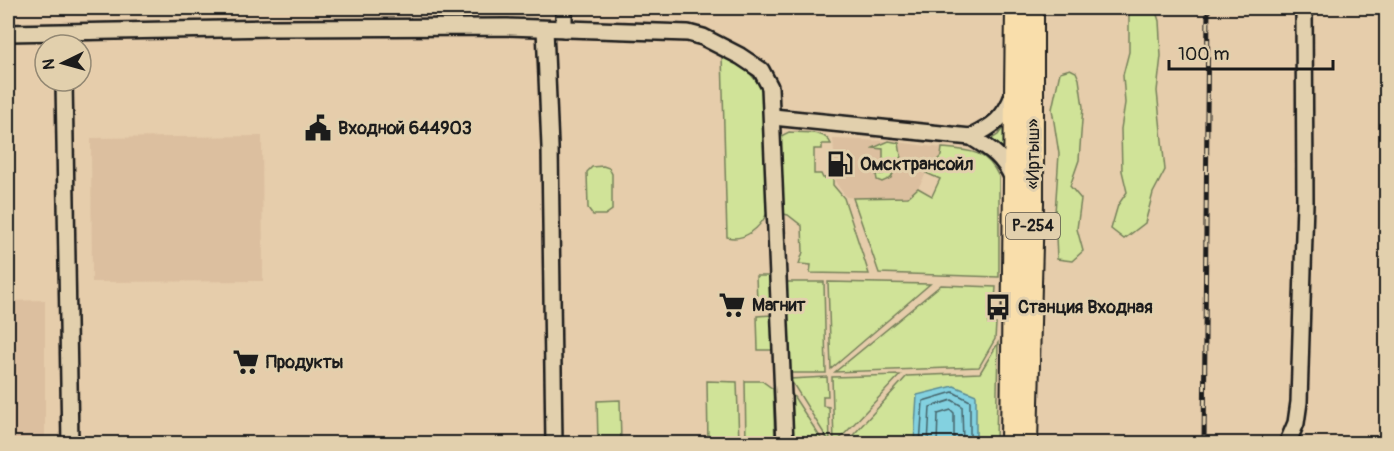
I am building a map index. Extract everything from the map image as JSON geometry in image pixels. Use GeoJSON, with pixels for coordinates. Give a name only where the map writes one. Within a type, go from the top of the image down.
{"type":"FeatureCollection","features":[{"type":"Feature","properties":{"kind":"main road","name":"«Иртыш»"},"geometry":{"type":"LineString","coordinates":[[1011,444],[1016,8]]}},
{"type":"Feature","properties":{"kind":"main road","name":"«Иртыш»"},"geometry":{"type":"LineString","coordinates":[[1027,444],[1033,203],[1033,8]]}},
{"type":"Feature","properties":{"kind":"street"},"geometry":{"type":"LineString","coordinates":[[564,8],[564,29]]}},
{"type":"Feature","properties":{"kind":"street"},"geometry":{"type":"LineString","coordinates":[[1287,444],[1296,423],[1299,402],[1305,202],[1304,8]]}},
{"type":"Feature","properties":{"kind":"street"},"geometry":{"type":"LineString","coordinates":[[93,37],[283,27],[507,27],[688,33],[703,37],[740,56],[761,70],[771,87],[785,444]]}},
{"type":"Feature","properties":{"kind":"street"},"geometry":{"type":"LineString","coordinates":[[545,29],[550,147],[554,444]]}},
{"type":"Feature","properties":{"kind":"street"},"geometry":{"type":"LineString","coordinates":[[8,33],[33,36]]}},
{"type":"Feature","properties":{"kind":"street"},"geometry":{"type":"LineString","coordinates":[[971,137],[994,125],[1008,108],[1015,89]]}},
{"type":"Feature","properties":{"kind":"street"},"geometry":{"type":"LineString","coordinates":[[64,93],[70,444]]}},
{"type":"Feature","properties":{"kind":"street"},"geometry":{"type":"LineString","coordinates":[[772,117],[971,137],[996,152],[1006,163],[1015,185]]}},
{"type":"Feature","properties":{"kind":"shaded area"},"geometry":{"type":"Polygon","coordinates":[[[808,8],[935,8],[934,12],[808,15],[808,8]]]}},
{"type":"Feature","properties":{"kind":"shaded area"},"geometry":{"type":"Polygon","coordinates":[[[262,136],[263,281],[92,282],[91,138],[262,136]]]}},
{"type":"Feature","properties":{"kind":"shaded area"},"geometry":{"type":"Polygon","coordinates":[[[833,139],[889,141],[942,148],[941,156],[928,170],[916,192],[908,197],[868,199],[846,197],[836,183],[833,139]]]}},
{"type":"Feature","properties":{"kind":"shaded area"},"geometry":{"type":"Polygon","coordinates":[[[45,300],[45,443],[8,443],[8,301],[45,300]]]}},
{"type":"Feature","properties":{"kind":"green space"},"geometry":{"type":"Polygon","coordinates":[[[1129,8],[1155,8],[1159,21],[1161,56],[1157,91],[1165,170],[1153,193],[1145,223],[1124,239],[1111,229],[1118,205],[1127,192],[1122,171],[1121,129],[1125,103],[1123,75],[1129,52],[1129,8]]]}},
{"type":"Feature","properties":{"kind":"green space"},"geometry":{"type":"Polygon","coordinates":[[[722,55],[747,70],[763,89],[767,213],[756,229],[745,236],[733,238],[727,237],[722,55]]]}},
{"type":"Feature","properties":{"kind":"green space"},"geometry":{"type":"Polygon","coordinates":[[[1070,69],[1076,72],[1079,79],[1083,107],[1079,160],[1070,186],[1081,199],[1077,229],[1083,251],[1072,261],[1057,259],[1055,213],[1059,154],[1052,109],[1060,72],[1070,69]]]}},
{"type":"Feature","properties":{"kind":"green space"},"geometry":{"type":"Polygon","coordinates":[[[1005,125],[1005,150],[988,141],[998,135],[1005,125]]]}},
{"type":"Feature","properties":{"kind":"green space"},"geometry":{"type":"Polygon","coordinates":[[[789,132],[819,134],[831,144],[822,144],[822,149],[814,149],[814,174],[821,174],[823,178],[833,178],[833,185],[844,198],[869,274],[810,273],[811,265],[799,264],[803,252],[802,226],[788,215],[779,213],[778,142],[783,135],[789,132]]]}},
{"type":"Feature","properties":{"kind":"green space"},"geometry":{"type":"Polygon","coordinates":[[[889,141],[899,143],[901,156],[891,178],[882,182],[877,180],[876,174],[883,174],[883,149],[873,148],[889,141]]]}},
{"type":"Feature","properties":{"kind":"green space"},"geometry":{"type":"Polygon","coordinates":[[[942,148],[969,151],[983,156],[999,177],[999,277],[879,273],[853,198],[908,197],[918,188],[932,196],[940,179],[926,173],[941,156],[942,148]]]}},
{"type":"Feature","properties":{"kind":"green space"},"geometry":{"type":"Polygon","coordinates":[[[592,167],[609,168],[612,174],[612,210],[605,215],[593,215],[588,208],[587,172],[592,167]]]}},
{"type":"Feature","properties":{"kind":"green space"},"geometry":{"type":"Polygon","coordinates":[[[756,276],[769,276],[770,301],[757,301],[756,276]]]}},
{"type":"Feature","properties":{"kind":"green space"},"geometry":{"type":"Polygon","coordinates":[[[784,282],[824,282],[826,373],[786,373],[784,282]]]}},
{"type":"Feature","properties":{"kind":"green space"},"geometry":{"type":"Polygon","coordinates":[[[828,282],[930,284],[831,369],[828,282]]]}},
{"type":"Feature","properties":{"kind":"green space"},"geometry":{"type":"Polygon","coordinates":[[[941,285],[996,287],[995,300],[989,301],[988,324],[996,324],[995,339],[979,367],[835,372],[941,285]]]}},
{"type":"Feature","properties":{"kind":"green space"},"geometry":{"type":"Polygon","coordinates":[[[772,315],[772,350],[758,350],[757,316],[772,315]]]}},
{"type":"Feature","properties":{"kind":"green space"},"geometry":{"type":"Polygon","coordinates":[[[998,343],[996,443],[845,444],[907,376],[980,373],[998,343]]]}},
{"type":"Feature","properties":{"kind":"green space"},"geometry":{"type":"Polygon","coordinates":[[[900,375],[836,443],[834,443],[832,377],[900,375]]]}},
{"type":"Feature","properties":{"kind":"green space"},"geometry":{"type":"Polygon","coordinates":[[[827,377],[828,396],[823,396],[823,406],[829,407],[830,443],[790,379],[827,377]]]}},
{"type":"Feature","properties":{"kind":"green space"},"geometry":{"type":"Polygon","coordinates":[[[707,381],[737,382],[739,443],[708,443],[707,381]]]}},
{"type":"Feature","properties":{"kind":"green space"},"geometry":{"type":"Polygon","coordinates":[[[745,381],[762,381],[773,389],[775,443],[746,443],[745,381]]]}},
{"type":"Feature","properties":{"kind":"green space"},"geometry":{"type":"Polygon","coordinates":[[[785,383],[824,443],[787,443],[785,383]]]}},
{"type":"Feature","properties":{"kind":"green space"},"geometry":{"type":"Polygon","coordinates":[[[620,400],[621,443],[598,443],[597,401],[620,400]]]}},
{"type":"Feature","properties":{"kind":"water"},"geometry":{"type":"Polygon","coordinates":[[[954,386],[976,395],[976,443],[914,443],[917,395],[954,386]]]}},
{"type":"Feature","properties":{"kind":"railway"},"geometry":{"type":"LineString","coordinates":[[1204,444],[1208,8]]}},
{"type":"Feature","properties":{"kind":"place","name":"Входной 644903"},"geometry":{"type":"Point","coordinates":[318,128]}},
{"type":"Feature","properties":{"kind":"place","name":"Омсктрансойл"},"geometry":{"type":"Point","coordinates":[840,164]}},
{"type":"Feature","properties":{"kind":"place","name":"Магнит"},"geometry":{"type":"Point","coordinates":[732,305]}},
{"type":"Feature","properties":{"kind":"place","name":"Станция Входная"},"geometry":{"type":"Point","coordinates":[998,307]}},
{"type":"Feature","properties":{"kind":"place","name":"Продукты"},"geometry":{"type":"Point","coordinates":[246,362]}}]}
